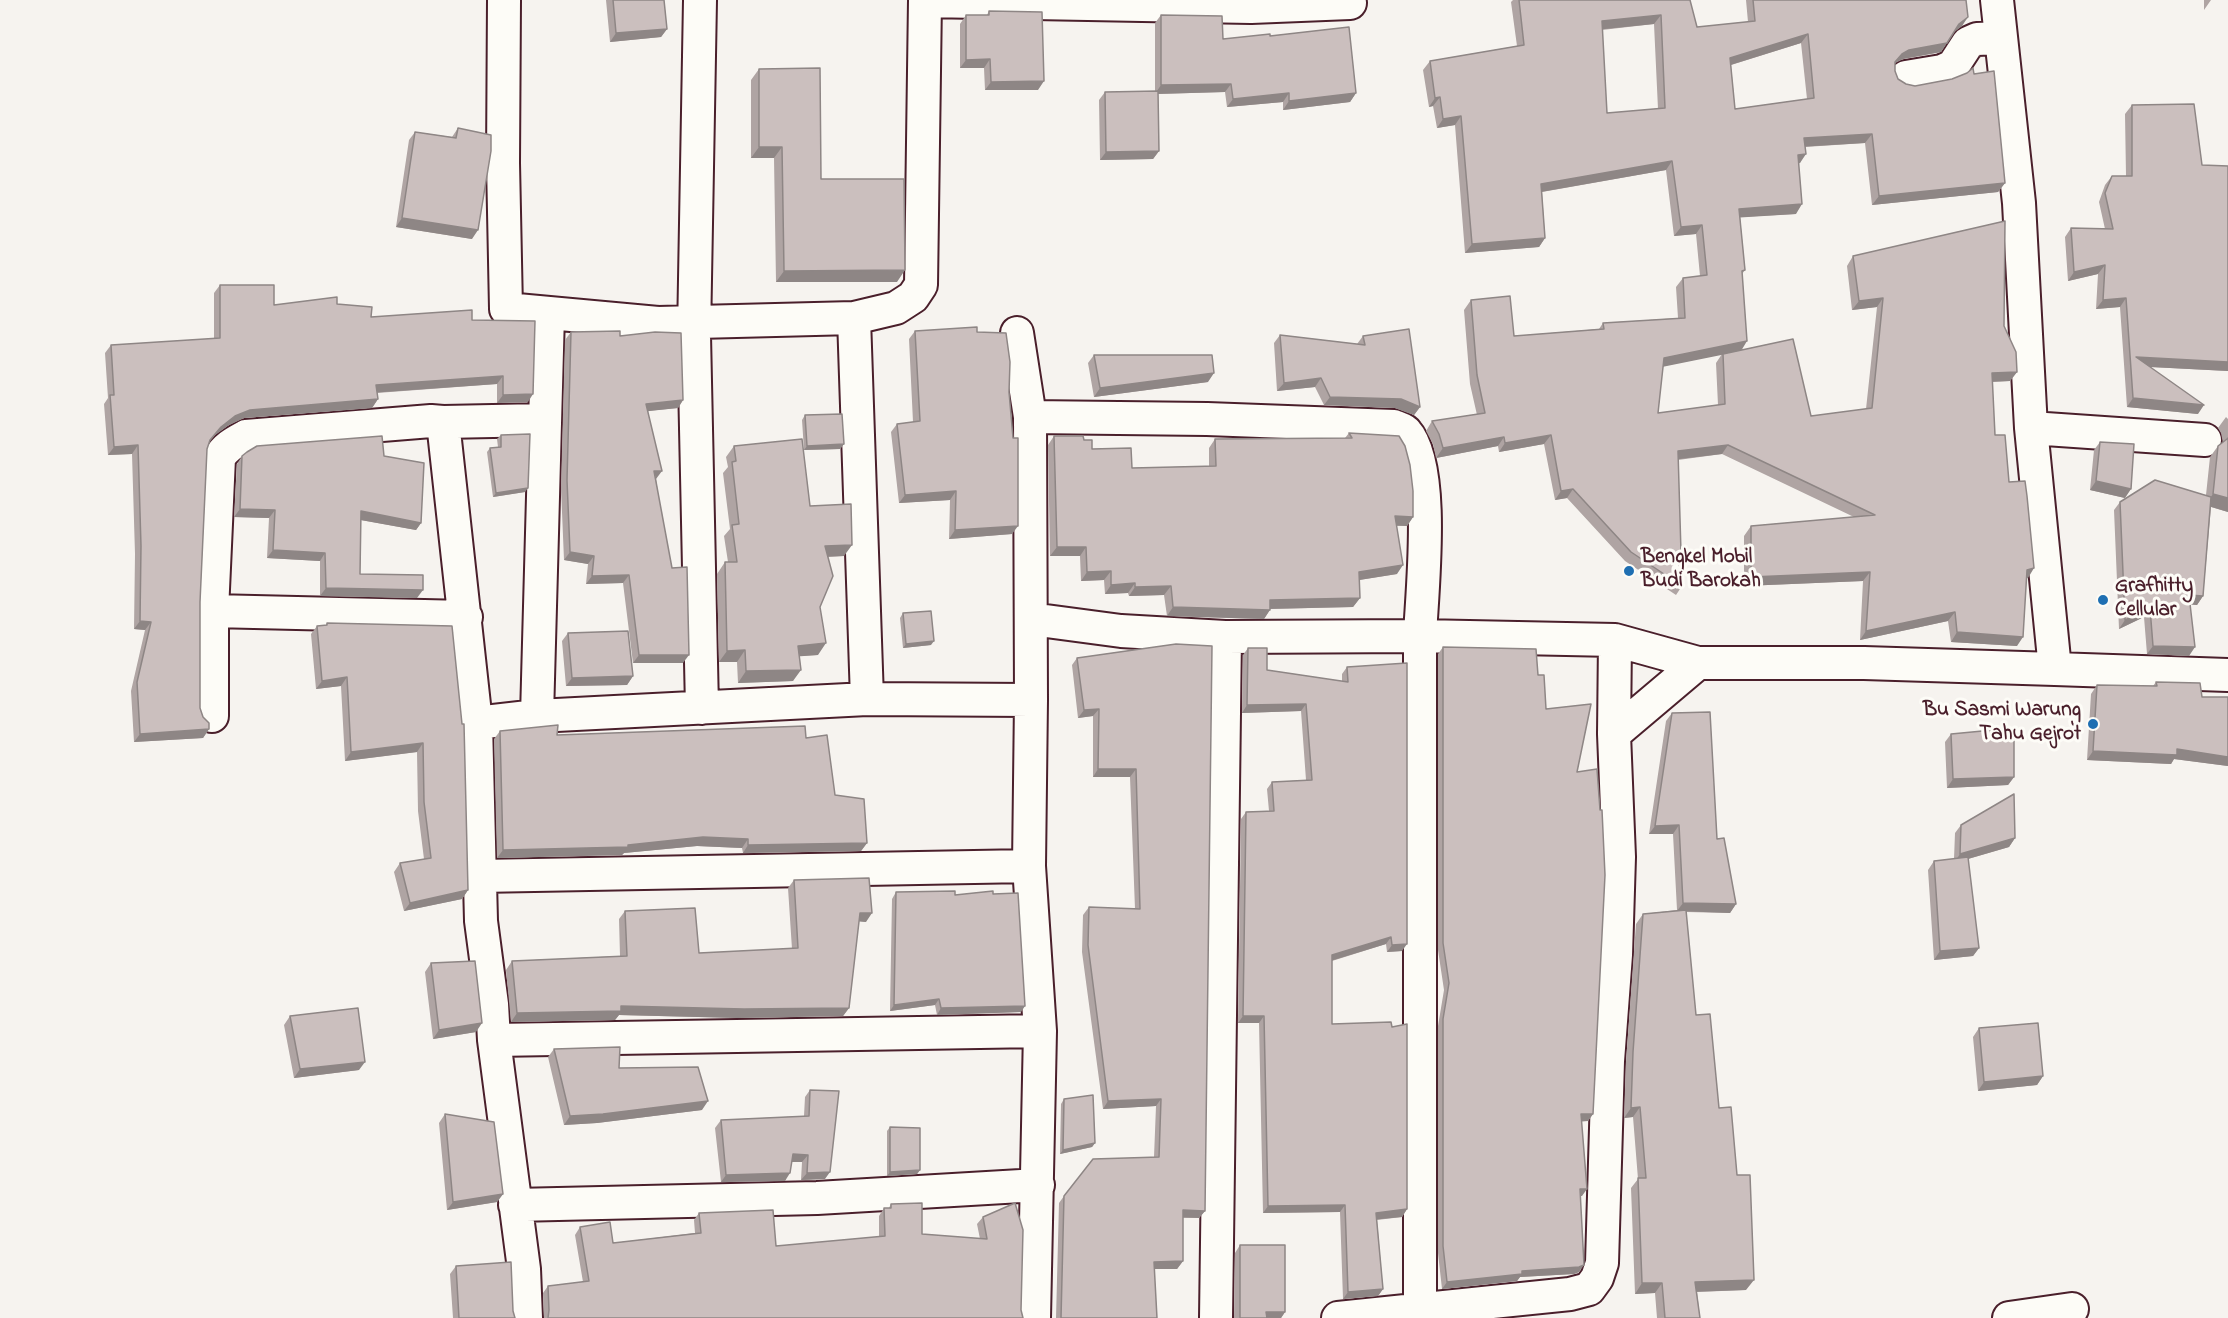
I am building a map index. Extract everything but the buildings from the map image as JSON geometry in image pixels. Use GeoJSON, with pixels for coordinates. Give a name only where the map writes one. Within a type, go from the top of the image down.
{"type":"FeatureCollection","features":[{"type":"Feature","properties":{"kind":"street"},"geometry":{"type":"LineString","coordinates":[[504,0],[503,163],[506,309],[658,323],[855,318],[896,308],[914,297],[921,285],[925,0],[1251,8],[1350,3]]}},
{"type":"Feature","properties":{"kind":"street"},"geometry":{"type":"LineString","coordinates":[[700,0],[694,321],[702,708]]}},
{"type":"Feature","properties":{"kind":"street"},"geometry":{"type":"LineString","coordinates":[[1997,0],[2019,203],[2031,429],[2055,669]]}},
{"type":"Feature","properties":{"kind":"street"},"geometry":{"type":"LineString","coordinates":[[1906,77],[1953,66],[1968,43],[1977,39],[2000,38]]}},
{"type":"Feature","properties":{"kind":"street"},"geometry":{"type":"LineString","coordinates":[[537,716],[543,420],[548,314]]}},
{"type":"Feature","properties":{"kind":"street"},"geometry":{"type":"LineString","coordinates":[[855,318],[867,699]]}},
{"type":"Feature","properties":{"kind":"street"},"geometry":{"type":"LineString","coordinates":[[1017,333],[1030,417],[1029,866],[1040,1031],[1034,1318]]}},
{"type":"Feature","properties":{"kind":"street"},"geometry":{"type":"LineString","coordinates":[[1030,417],[1207,418],[1394,426],[1405,430],[1417,450],[1423,484],[1424,536],[1420,636],[1420,1308]]}},
{"type":"Feature","properties":{"kind":"street"},"geometry":{"type":"LineString","coordinates":[[212,716],[212,611],[219,458],[222,452],[246,436],[431,421],[543,420]]}},
{"type":"Feature","properties":{"kind":"street"},"geometry":{"type":"LineString","coordinates":[[443,422],[476,723],[481,921],[524,1269],[526,1318]]}},
{"type":"Feature","properties":{"kind":"street"},"geometry":{"type":"LineString","coordinates":[[2031,429],[2205,440]]}},
{"type":"Feature","properties":{"kind":"street"},"geometry":{"type":"LineString","coordinates":[[212,611],[466,617]]}},
{"type":"Feature","properties":{"kind":"street"},"geometry":{"type":"LineString","coordinates":[[1030,620],[1121,631],[1225,637],[1420,636],[1615,640],[1698,663],[1864,663],[2228,675]]}},
{"type":"Feature","properties":{"kind":"street"},"geometry":{"type":"LineString","coordinates":[[1216,1318],[1225,637]]}},
{"type":"Feature","properties":{"kind":"street"},"geometry":{"type":"LineString","coordinates":[[1338,1318],[1570,1294],[1589,1289],[1597,1278],[1602,1263],[1608,1061],[1616,955],[1619,857],[1614,734],[1615,640]]}},
{"type":"Feature","properties":{"kind":"street"},"geometry":{"type":"LineString","coordinates":[[1614,734],[1698,663]]}},
{"type":"Feature","properties":{"kind":"street"},"geometry":{"type":"LineString","coordinates":[[476,723],[537,716],[867,699],[1031,700]]}},
{"type":"Feature","properties":{"kind":"street"},"geometry":{"type":"LineString","coordinates":[[479,876],[1029,866]]}},
{"type":"Feature","properties":{"kind":"street"},"geometry":{"type":"LineString","coordinates":[[494,1040],[1040,1031]]}},
{"type":"Feature","properties":{"kind":"street"},"geometry":{"type":"LineString","coordinates":[[515,1205],[817,1198],[1038,1185]]}},
{"type":"Feature","properties":{"kind":"street"},"geometry":{"type":"LineString","coordinates":[[2009,1318],[2072,1309]]}},
{"type":"Feature","properties":{"kind":"place","name":"Bengkel Mobil Budi Barokah"},"geometry":{"type":"Point","coordinates":[1629,571]}},
{"type":"Feature","properties":{"kind":"place","name":"Grafhitty Cellular"},"geometry":{"type":"Point","coordinates":[2103,600]}},
{"type":"Feature","properties":{"kind":"place","name":"Bu Sasmi Warung Tahu Gejrot"},"geometry":{"type":"Point","coordinates":[2093,724]}}]}
